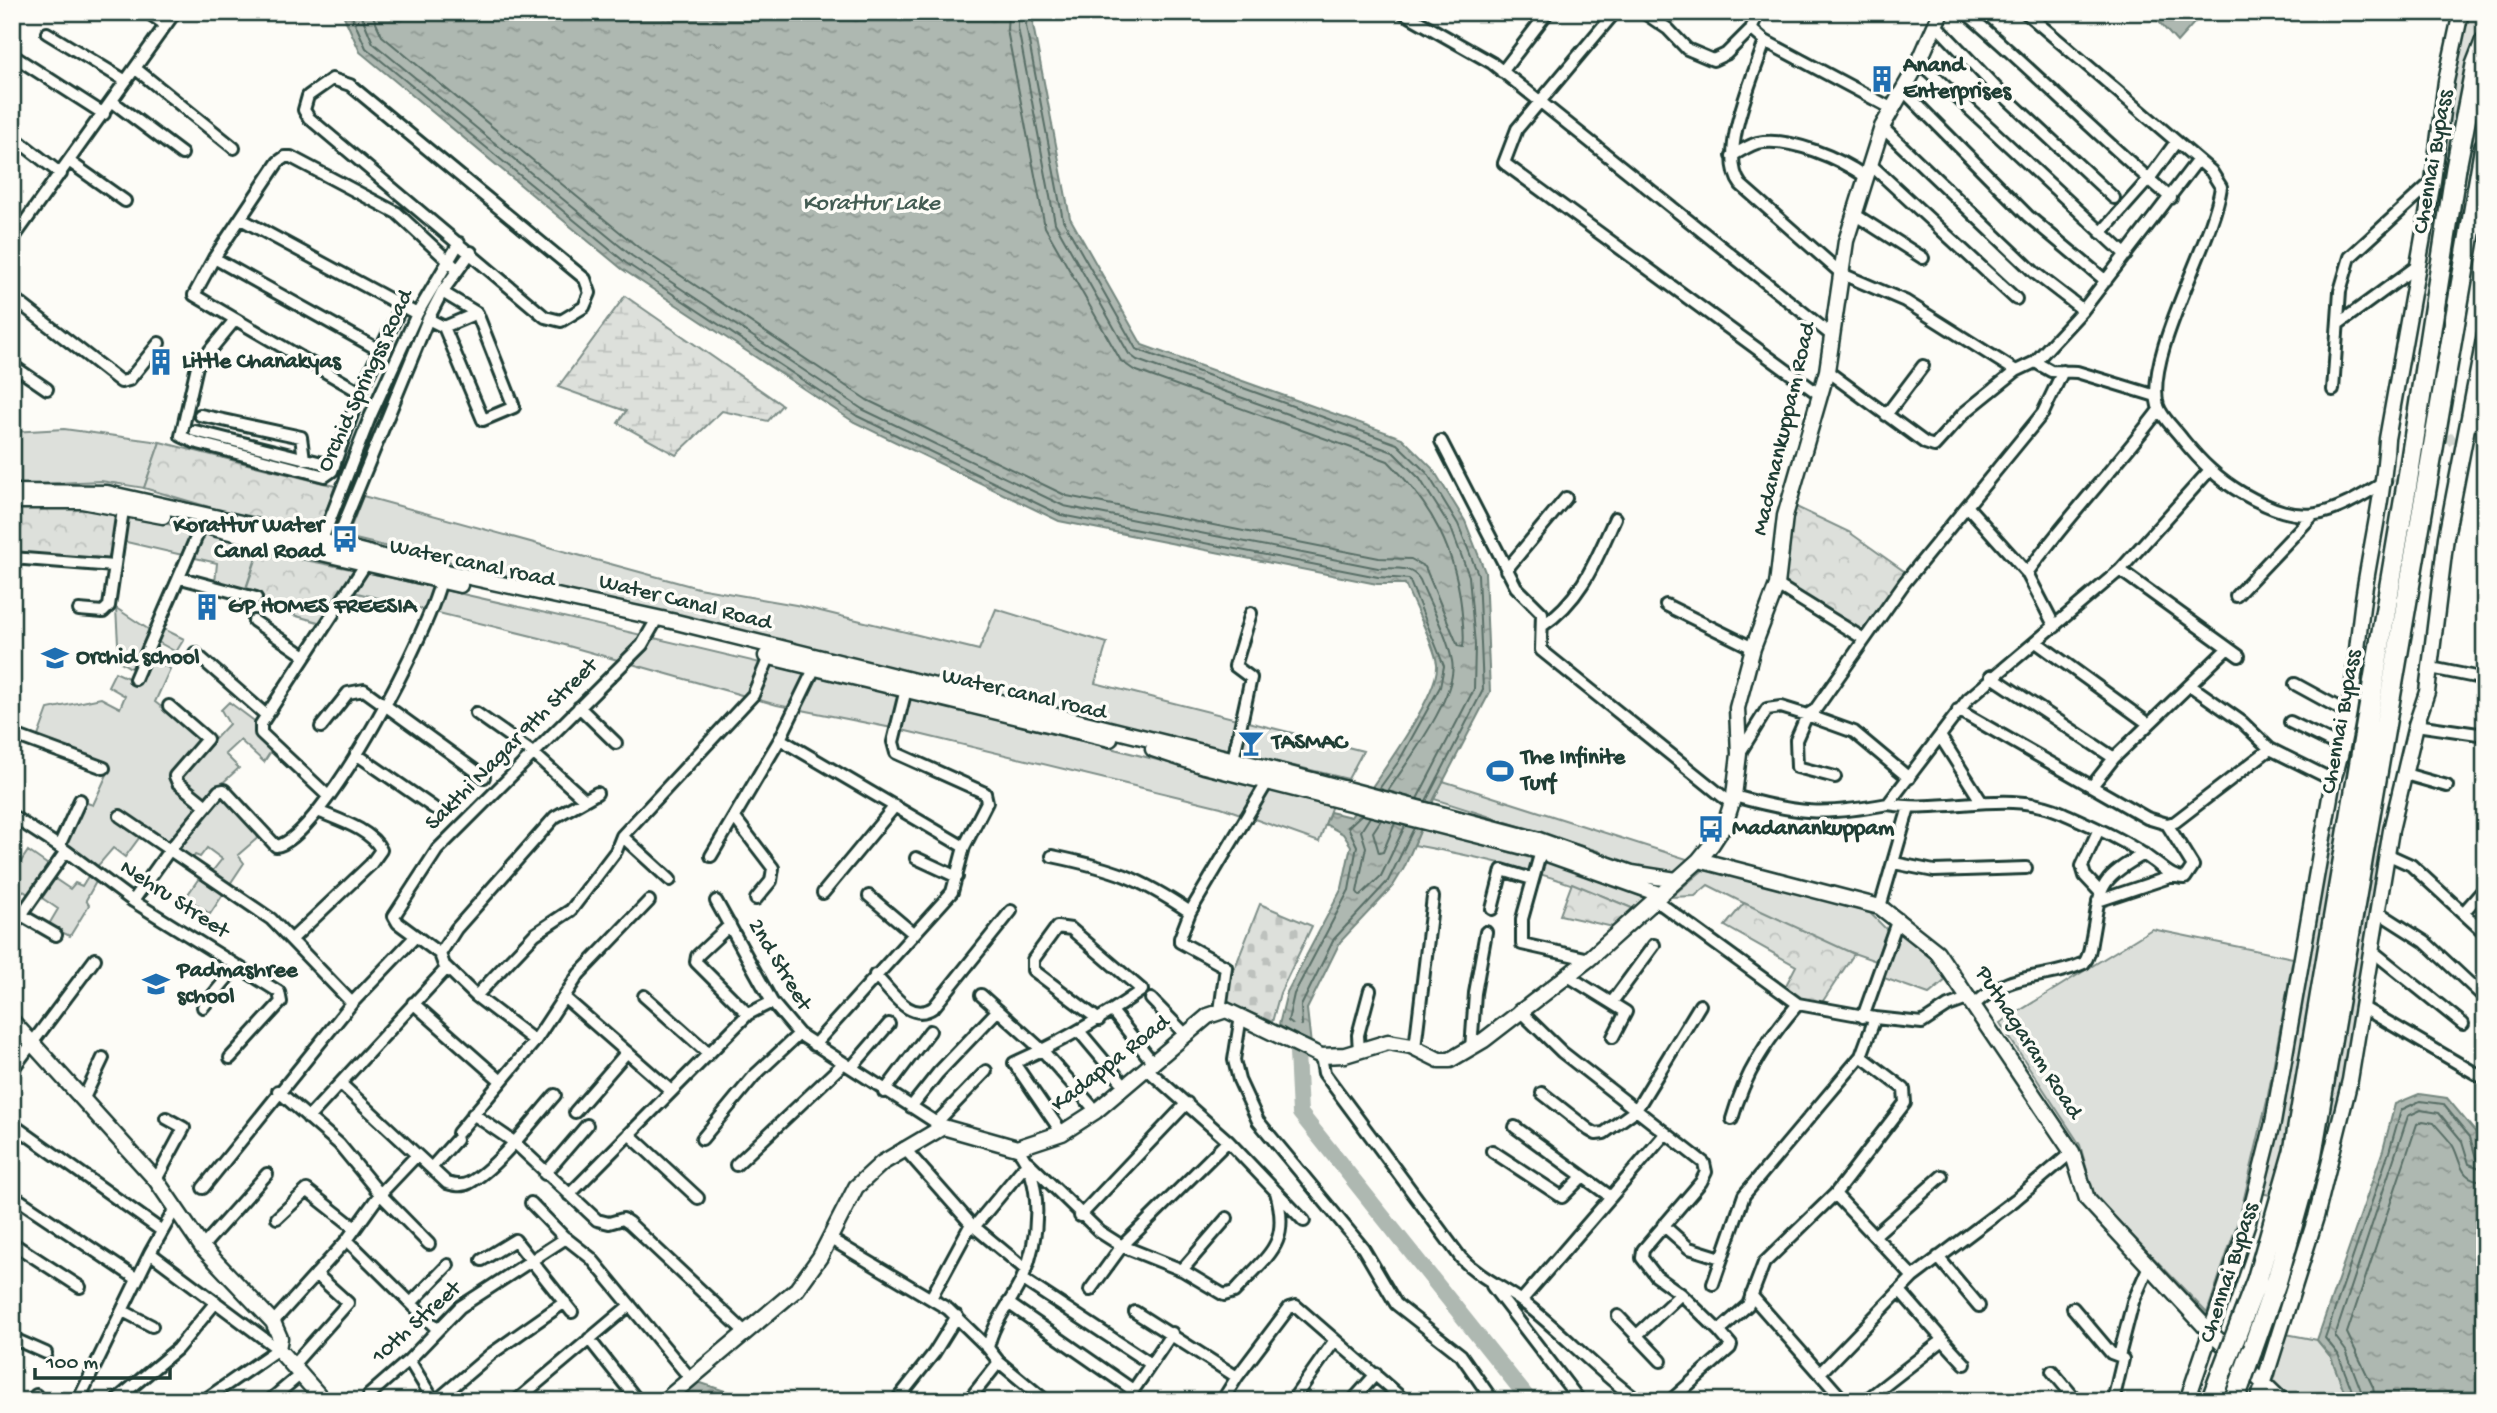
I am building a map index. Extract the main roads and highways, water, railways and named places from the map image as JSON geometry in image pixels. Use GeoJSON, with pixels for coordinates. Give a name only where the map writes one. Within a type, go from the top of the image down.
{"type":"FeatureCollection","features":[{"type":"Feature","properties":{"kind":"highway","name":"Chennai Bypass"},"geometry":{"type":"LineString","coordinates":[[2211,1401],[2257,1280],[2294,1151],[2407,484],[2456,167],[2476,65],[2485,42]]}},
{"type":"Feature","properties":{"kind":"highway","name":"Chennai Bypass"},"geometry":{"type":"LineString","coordinates":[[2234,1401],[2277,1280],[2311,1158],[2429,479],[2477,178],[2485,146]]}},
{"type":"Feature","properties":{"kind":"main road"},"geometry":{"type":"LineString","coordinates":[[2187,1401],[2248,1222],[2273,1123],[2333,780],[2343,748],[2370,554],[2385,482],[2388,439],[2433,181],[2446,81],[2461,12]]}},
{"type":"Feature","properties":{"kind":"main road","name":"Madanankuppam Road"},"geometry":{"type":"LineString","coordinates":[[1699,860],[1725,824],[1733,800],[1739,754],[1737,708],[1753,648],[1777,585],[1785,516],[1826,371],[1830,334],[1854,214],[1882,127],[1919,62],[1938,18]]}},
{"type":"Feature","properties":{"kind":"main road"},"geometry":{"type":"LineString","coordinates":[[2258,1401],[2316,1217],[2350,1080],[2404,774],[2431,668],[2446,537],[2485,334]]}},
{"type":"Feature","properties":{"kind":"main road"},"geometry":{"type":"LineString","coordinates":[[12,492],[92,491],[124,502]]}},
{"type":"Feature","properties":{"kind":"main road","name":"Water canal road"},"geometry":{"type":"LineString","coordinates":[[12,501],[124,502],[326,549],[365,565],[441,576],[771,652]]}},
{"type":"Feature","properties":{"kind":"main road","name":"Water Canal Road"},"geometry":{"type":"LineString","coordinates":[[326,549],[441,576],[676,622],[771,652],[1233,760],[1341,795]]}},
{"type":"Feature","properties":{"kind":"main road","name":"Water canal road"},"geometry":{"type":"LineString","coordinates":[[907,685],[1165,752],[1204,766],[1341,795]]}},
{"type":"Feature","properties":{"kind":"main road"},"geometry":{"type":"LineString","coordinates":[[1341,795],[1539,840],[1632,873],[1676,880]]}},
{"type":"Feature","properties":{"kind":"main road"},"geometry":{"type":"LineString","coordinates":[[1434,817],[1541,851],[1657,897],[1699,860]]}},
{"type":"Feature","properties":{"kind":"main road","name":"Puthagaram Road"},"geometry":{"type":"LineString","coordinates":[[1699,860],[1880,907],[1898,919],[1948,964],[2072,1152],[2087,1199],[2210,1332],[2282,1401]]}},
{"type":"Feature","properties":{"kind":"main road","name":"Kadappa Road"},"geometry":{"type":"LineString","coordinates":[[664,1401],[797,1289],[820,1257],[856,1187],[882,1163],[939,1126],[1017,1148],[1062,1133],[1126,1087],[1208,1016],[1220,1011],[1241,1016],[1316,1054],[1332,1057],[1388,1042],[1415,1048],[1439,1060],[1450,1060],[1471,1049],[1519,1010],[1568,976],[1657,897]]}},
{"type":"Feature","properties":{"kind":"main road"},"geometry":{"type":"LineString","coordinates":[[12,1021],[156,1180],[198,1242],[273,1322],[280,1338],[278,1349],[324,1401]]}},
{"type":"Feature","properties":{"kind":"water","name":"Korattur Lake"},"geometry":{"type":"Polygon","coordinates":[[[342,12],[1034,12],[1033,25],[1070,218],[1142,345],[1402,438],[1433,469],[1465,521],[1485,572],[1490,692],[1434,799],[1404,868],[1393,886],[1340,942],[1307,1009],[1311,1045],[1279,1025],[1287,992],[1342,888],[1351,846],[1343,834],[1325,824],[1330,812],[1351,817],[1416,719],[1435,679],[1435,656],[1405,584],[1377,584],[1059,521],[854,422],[622,269],[360,52],[342,12]]]}},
{"type":"Feature","properties":{"kind":"water"},"geometry":{"type":"Polygon","coordinates":[[[2150,12],[2204,12],[2177,42],[2150,12]]]}},
{"type":"Feature","properties":{"kind":"water"},"geometry":{"type":"Polygon","coordinates":[[[2419,1094],[2447,1098],[2477,1134],[2485,1169],[2485,1401],[2348,1401],[2331,1357],[2317,1340],[2383,1150],[2395,1104],[2419,1094]]]}},
{"type":"Feature","properties":{"kind":"water"},"geometry":{"type":"Polygon","coordinates":[[[698,1382],[737,1395],[738,1401],[676,1401],[698,1382]]]}},
{"type":"Feature","properties":{"kind":"waterway"},"geometry":{"type":"LineString","coordinates":[[1296,1032],[1300,1113],[1530,1401]]}},
{"type":"Feature","properties":{"kind":"tunnel"},"geometry":{"type":"LineString","coordinates":[[2434,450],[2466,429]]}},
{"type":"Feature","properties":{"kind":"tunnel"},"geometry":{"type":"LineString","coordinates":[[2385,482],[2409,467]]}},
{"type":"Feature","properties":{"kind":"place","name":"Anand Enterprises"},"geometry":{"type":"Point","coordinates":[1882,79]}},
{"type":"Feature","properties":{"kind":"place","name":"Little Chanakyas"},"geometry":{"type":"Point","coordinates":[161,362]}},
{"type":"Feature","properties":{"kind":"place","name":"Korattur Water Canal Road"},"geometry":{"type":"Point","coordinates":[345,539]}},
{"type":"Feature","properties":{"kind":"place","name":"GP HOMES FREESIA"},"geometry":{"type":"Point","coordinates":[207,607]}},
{"type":"Feature","properties":{"kind":"place","name":"Orchid school"},"geometry":{"type":"Point","coordinates":[55,658]}},
{"type":"Feature","properties":{"kind":"place","name":"TASMAC"},"geometry":{"type":"Point","coordinates":[1251,743]}},
{"type":"Feature","properties":{"kind":"place","name":"The Infinite Turf"},"geometry":{"type":"Point","coordinates":[1500,771]}},
{"type":"Feature","properties":{"kind":"place","name":"Madanankuppam"},"geometry":{"type":"Point","coordinates":[1711,829]}},
{"type":"Feature","properties":{"kind":"place","name":"Padmashree school"},"geometry":{"type":"Point","coordinates":[156,984]}}]}
